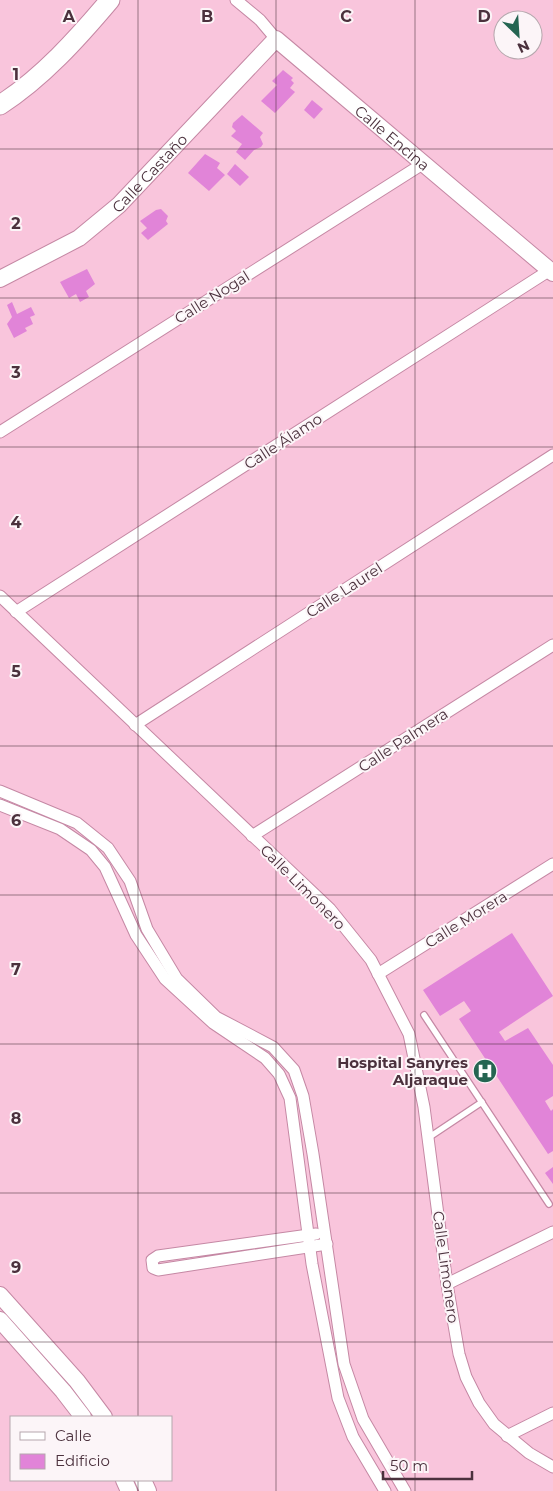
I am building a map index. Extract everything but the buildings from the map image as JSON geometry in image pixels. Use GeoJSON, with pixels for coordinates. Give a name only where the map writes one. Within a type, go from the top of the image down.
{"type":"FeatureCollection","features":[{"type":"Feature","properties":{"kind":"main road"},"geometry":{"type":"LineString","coordinates":[[0,105],[82,34],[110,0]]}},
{"type":"Feature","properties":{"kind":"street","name":"Calle Encina"},"geometry":{"type":"LineString","coordinates":[[236,0],[260,20],[276,39],[551,272]]}},
{"type":"Feature","properties":{"kind":"street","name":"Calle Castaño"},"geometry":{"type":"LineString","coordinates":[[0,279],[79,238],[118,205],[276,39]]}},
{"type":"Feature","properties":{"kind":"street","name":"Calle Nogal"},"geometry":{"type":"LineString","coordinates":[[0,432],[424,163]]}},
{"type":"Feature","properties":{"kind":"street","name":"Calle Álamo"},"geometry":{"type":"LineString","coordinates":[[16,612],[551,272]]}},
{"type":"Feature","properties":{"kind":"street","name":"Calle Laurel"},"geometry":{"type":"LineString","coordinates":[[134,725],[553,455]]}},
{"type":"Feature","properties":{"kind":"street","name":"Calle Limonero"},"geometry":{"type":"LineString","coordinates":[[0,596],[330,909],[371,960],[409,1034],[424,1108],[447,1284],[459,1354],[466,1376],[480,1403],[494,1424],[529,1454],[553,1467]]}},
{"type":"Feature","properties":{"kind":"street","name":"Calle Palmera"},"geometry":{"type":"LineString","coordinates":[[252,836],[553,644]]}},
{"type":"Feature","properties":{"kind":"street"},"geometry":{"type":"LineString","coordinates":[[0,792],[78,824],[108,848],[130,881],[147,929],[177,979],[216,1016],[273,1048],[294,1070],[303,1096],[344,1364],[363,1419],[405,1491]]}},
{"type":"Feature","properties":{"kind":"street"},"geometry":{"type":"LineString","coordinates":[[0,804],[60,829],[91,850],[105,867],[136,936],[165,979],[213,1023],[265,1058],[279,1074],[290,1098],[308,1235],[338,1398],[354,1437],[385,1491]]}},
{"type":"Feature","properties":{"kind":"street","name":"Calle Morera"},"geometry":{"type":"LineString","coordinates":[[378,974],[553,864]]}},
{"type":"Feature","properties":{"kind":"street"},"geometry":{"type":"LineString","coordinates":[[447,1284],[553,1232]]}},
{"type":"Feature","properties":{"kind":"street"},"geometry":{"type":"LineString","coordinates":[[308,1235],[326,1238],[310,1247],[158,1270],[153,1268],[152,1260],[158,1256],[308,1235]]}},
{"type":"Feature","properties":{"kind":"street"},"geometry":{"type":"LineString","coordinates":[[0,1295],[77,1381],[103,1416]]}},
{"type":"Feature","properties":{"kind":"street"},"geometry":{"type":"LineString","coordinates":[[0,1320],[63,1391],[82,1416]]}},
{"type":"Feature","properties":{"kind":"street"},"geometry":{"type":"LineString","coordinates":[[507,1436],[553,1413]]}},
{"type":"Feature","properties":{"kind":"lane"},"geometry":{"type":"LineString","coordinates":[[424,1015],[549,1204]]}},
{"type":"Feature","properties":{"kind":"lane"},"geometry":{"type":"LineString","coordinates":[[428,1138],[482,1102]]}},
{"type":"Feature","properties":{"kind":"place","name":"Hospital Sanyres Aljaraque"},"geometry":{"type":"Point","coordinates":[485,1071]}}]}
